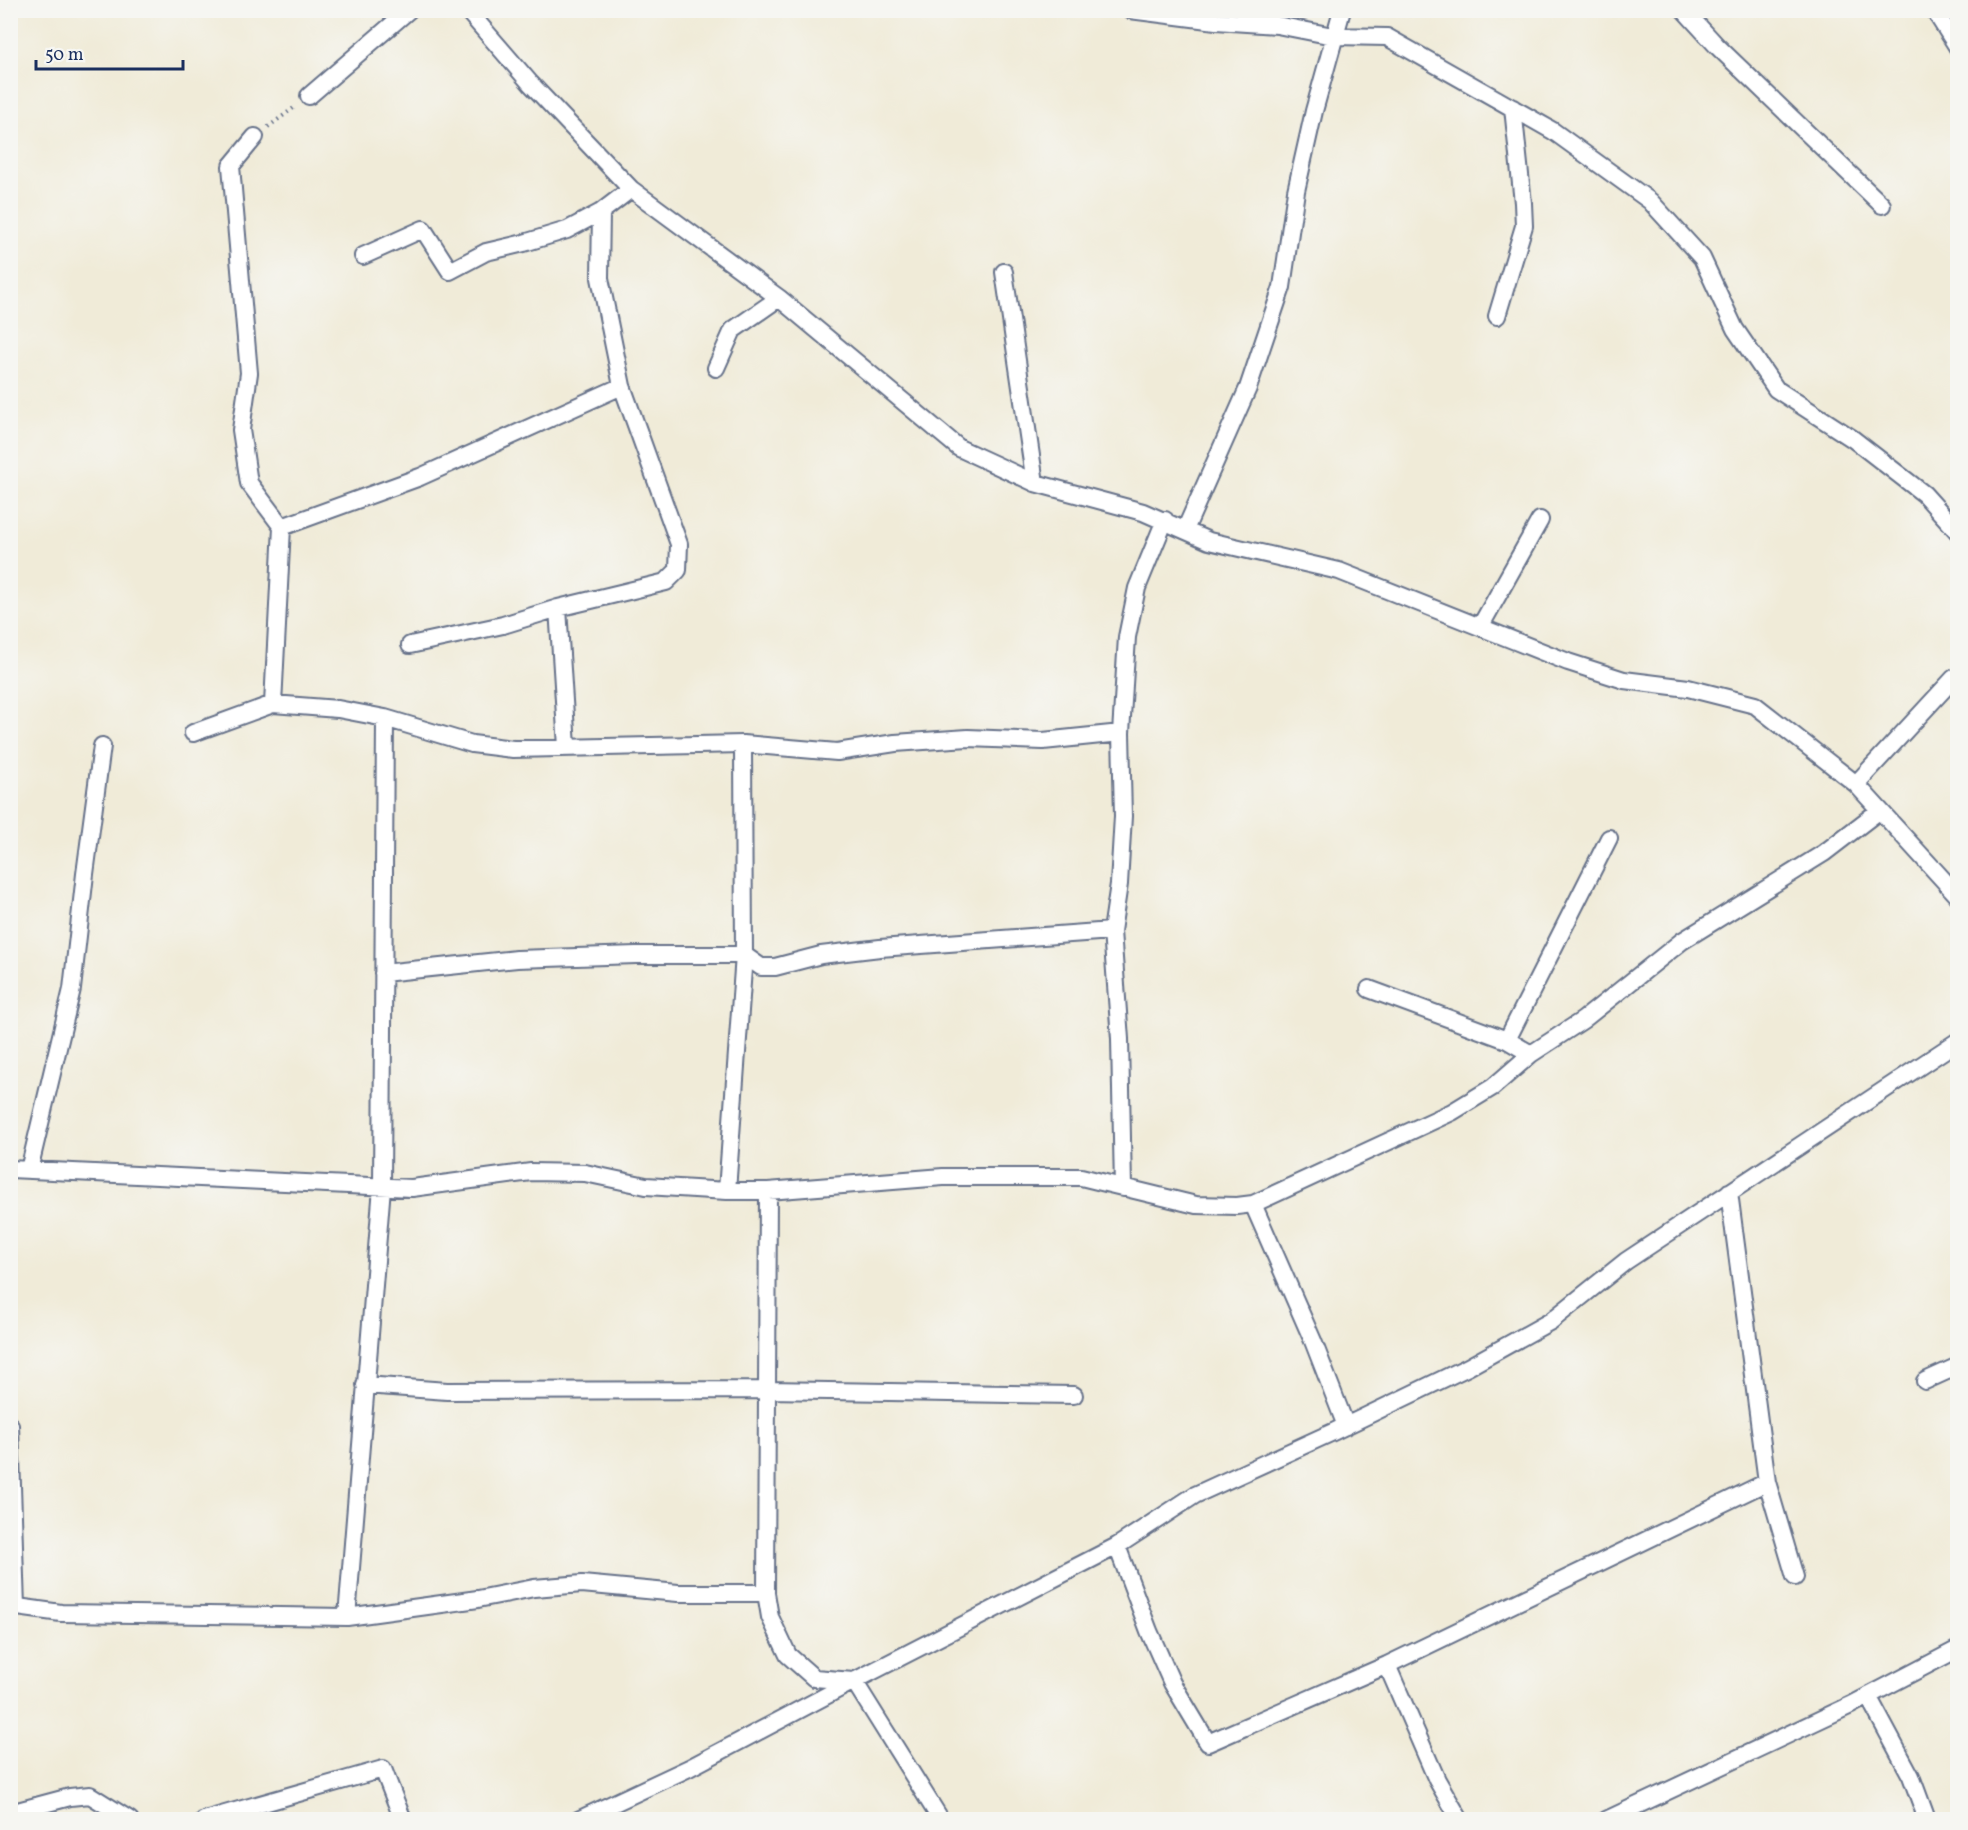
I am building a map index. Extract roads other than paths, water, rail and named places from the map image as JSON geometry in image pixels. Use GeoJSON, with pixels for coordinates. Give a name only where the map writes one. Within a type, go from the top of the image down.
{"type":"FeatureCollection","features":[{"type":"Feature","properties":{"kind":"street"},"geometry":{"type":"LineString","coordinates":[[309,96],[409,10]]}},
{"type":"Feature","properties":{"kind":"street"},"geometry":{"type":"LineString","coordinates":[[467,10],[531,84],[631,189],[779,298],[959,448],[1035,483],[1143,512],[1209,541],[1339,572],[1568,662],[1624,680],[1688,688],[1755,705],[1856,784],[1958,896]]}},
{"type":"Feature","properties":{"kind":"street"},"geometry":{"type":"LineString","coordinates":[[1130,10],[1216,21],[1277,25],[1333,36],[1387,37],[1554,131],[1650,201],[1702,258],[1735,329],[1776,389],[1853,440],[1924,494],[1958,532]]}},
{"type":"Feature","properties":{"kind":"street"},"geometry":{"type":"LineString","coordinates":[[1185,530],[1248,388],[1282,287],[1296,191],[1333,36],[1342,10]]}},
{"type":"Feature","properties":{"kind":"street"},"geometry":{"type":"LineString","coordinates":[[1684,10],[1882,205]]}},
{"type":"Feature","properties":{"kind":"street"},"geometry":{"type":"LineString","coordinates":[[1934,10],[1958,48]]}},
{"type":"Feature","properties":{"kind":"street"},"geometry":{"type":"LineString","coordinates":[[1497,316],[1524,226],[1513,108]]}},
{"type":"Feature","properties":{"kind":"street"},"geometry":{"type":"LineString","coordinates":[[255,137],[231,166],[249,373],[241,430],[249,483],[282,527],[273,704]]}},
{"type":"Feature","properties":{"kind":"street"},"geometry":{"type":"LineString","coordinates":[[363,256],[423,229],[450,271],[486,252],[567,231],[601,212],[631,189]]}},
{"type":"Feature","properties":{"kind":"street"},"geometry":{"type":"LineString","coordinates":[[410,645],[503,626],[558,608],[666,582],[678,570],[679,544],[622,386],[600,278],[601,212]]}},
{"type":"Feature","properties":{"kind":"street"},"geometry":{"type":"LineString","coordinates":[[1004,272],[1035,483]]}},
{"type":"Feature","properties":{"kind":"street"},"geometry":{"type":"LineString","coordinates":[[716,368],[733,330],[779,298]]}},
{"type":"Feature","properties":{"kind":"street"},"geometry":{"type":"LineString","coordinates":[[282,527],[420,477],[622,386]]}},
{"type":"Feature","properties":{"kind":"street"},"geometry":{"type":"LineString","coordinates":[[1123,1188],[1120,1039],[1112,931],[1119,884],[1123,816],[1121,733],[1129,627],[1137,588],[1165,520]]}},
{"type":"Feature","properties":{"kind":"street"},"geometry":{"type":"LineString","coordinates":[[1480,627],[1540,520]]}},
{"type":"Feature","properties":{"kind":"street"},"geometry":{"type":"LineString","coordinates":[[558,608],[567,747]]}},
{"type":"Feature","properties":{"kind":"street"},"geometry":{"type":"LineString","coordinates":[[1856,784],[1954,678]]}},
{"type":"Feature","properties":{"kind":"street"},"geometry":{"type":"LineString","coordinates":[[193,733],[273,704],[338,709],[385,718],[472,744],[513,749],[743,744],[837,752],[895,743],[968,738],[1043,741],[1121,733]]}},
{"type":"Feature","properties":{"kind":"street"},"geometry":{"type":"LineString","coordinates":[[347,1617],[382,1187],[385,718]]}},
{"type":"Feature","properties":{"kind":"street"},"geometry":{"type":"LineString","coordinates":[[727,1191],[744,955],[743,744]]}},
{"type":"Feature","properties":{"kind":"street"},"geometry":{"type":"LineString","coordinates":[[29,1170],[72,989],[102,746]]}},
{"type":"Feature","properties":{"kind":"street"},"geometry":{"type":"LineString","coordinates":[[10,1169],[412,1188],[531,1172],[585,1173],[646,1186],[727,1191],[768,1191],[943,1177],[1081,1177],[1196,1205],[1252,1204],[1452,1112],[1493,1087],[1532,1053],[1583,1020],[1682,941],[1824,853],[1880,810]]}},
{"type":"Feature","properties":{"kind":"street"},"geometry":{"type":"LineString","coordinates":[[1507,1040],[1609,838]]}},
{"type":"Feature","properties":{"kind":"street"},"geometry":{"type":"LineString","coordinates":[[383,973],[517,959],[636,955],[744,955],[761,967],[775,968],[821,955],[1001,938],[1112,931]]}},
{"type":"Feature","properties":{"kind":"street"},"geometry":{"type":"LineString","coordinates":[[1369,989],[1507,1040],[1532,1053]]}},
{"type":"Feature","properties":{"kind":"street"},"geometry":{"type":"LineString","coordinates":[[578,1820],[689,1768],[854,1680],[1117,1546],[1195,1495],[1468,1367],[1551,1321],[1626,1261],[1958,1041]]}},
{"type":"Feature","properties":{"kind":"street"},"geometry":{"type":"LineString","coordinates":[[768,1191],[766,1593],[770,1617],[788,1655],[814,1678],[854,1680]]}},
{"type":"Feature","properties":{"kind":"street"},"geometry":{"type":"LineString","coordinates":[[1729,1192],[1767,1482],[1795,1577]]}},
{"type":"Feature","properties":{"kind":"street"},"geometry":{"type":"LineString","coordinates":[[1252,1204],[1313,1341],[1346,1426]]}},
{"type":"Feature","properties":{"kind":"street"},"geometry":{"type":"LineString","coordinates":[[1925,1381],[1958,1366]]}},
{"type":"Feature","properties":{"kind":"street"},"geometry":{"type":"LineString","coordinates":[[365,1385],[447,1391],[768,1390],[1074,1395]]}},
{"type":"Feature","properties":{"kind":"street"},"geometry":{"type":"LineString","coordinates":[[10,1425],[13,1606],[61,1613],[347,1617],[478,1599],[534,1588],[582,1584],[678,1593],[766,1593]]}},
{"type":"Feature","properties":{"kind":"street"},"geometry":{"type":"LineString","coordinates":[[1117,1546],[1149,1631],[1172,1683],[1208,1743],[1388,1665],[1767,1482]]}},
{"type":"Feature","properties":{"kind":"street"},"geometry":{"type":"LineString","coordinates":[[1606,1820],[1868,1696],[1958,1649]]}},
{"type":"Feature","properties":{"kind":"street"},"geometry":{"type":"LineString","coordinates":[[1388,1665],[1437,1780],[1460,1820]]}},
{"type":"Feature","properties":{"kind":"street"},"geometry":{"type":"LineString","coordinates":[[854,1680],[941,1820]]}},
{"type":"Feature","properties":{"kind":"street"},"geometry":{"type":"LineString","coordinates":[[1868,1696],[1911,1776],[1925,1814],[1921,1820]]}},
{"type":"Feature","properties":{"kind":"street"},"geometry":{"type":"LineString","coordinates":[[204,1820],[383,1769],[403,1820]]}},
{"type":"Feature","properties":{"kind":"street"},"geometry":{"type":"LineString","coordinates":[[10,1813],[70,1797],[90,1795],[130,1820]]}}]}
